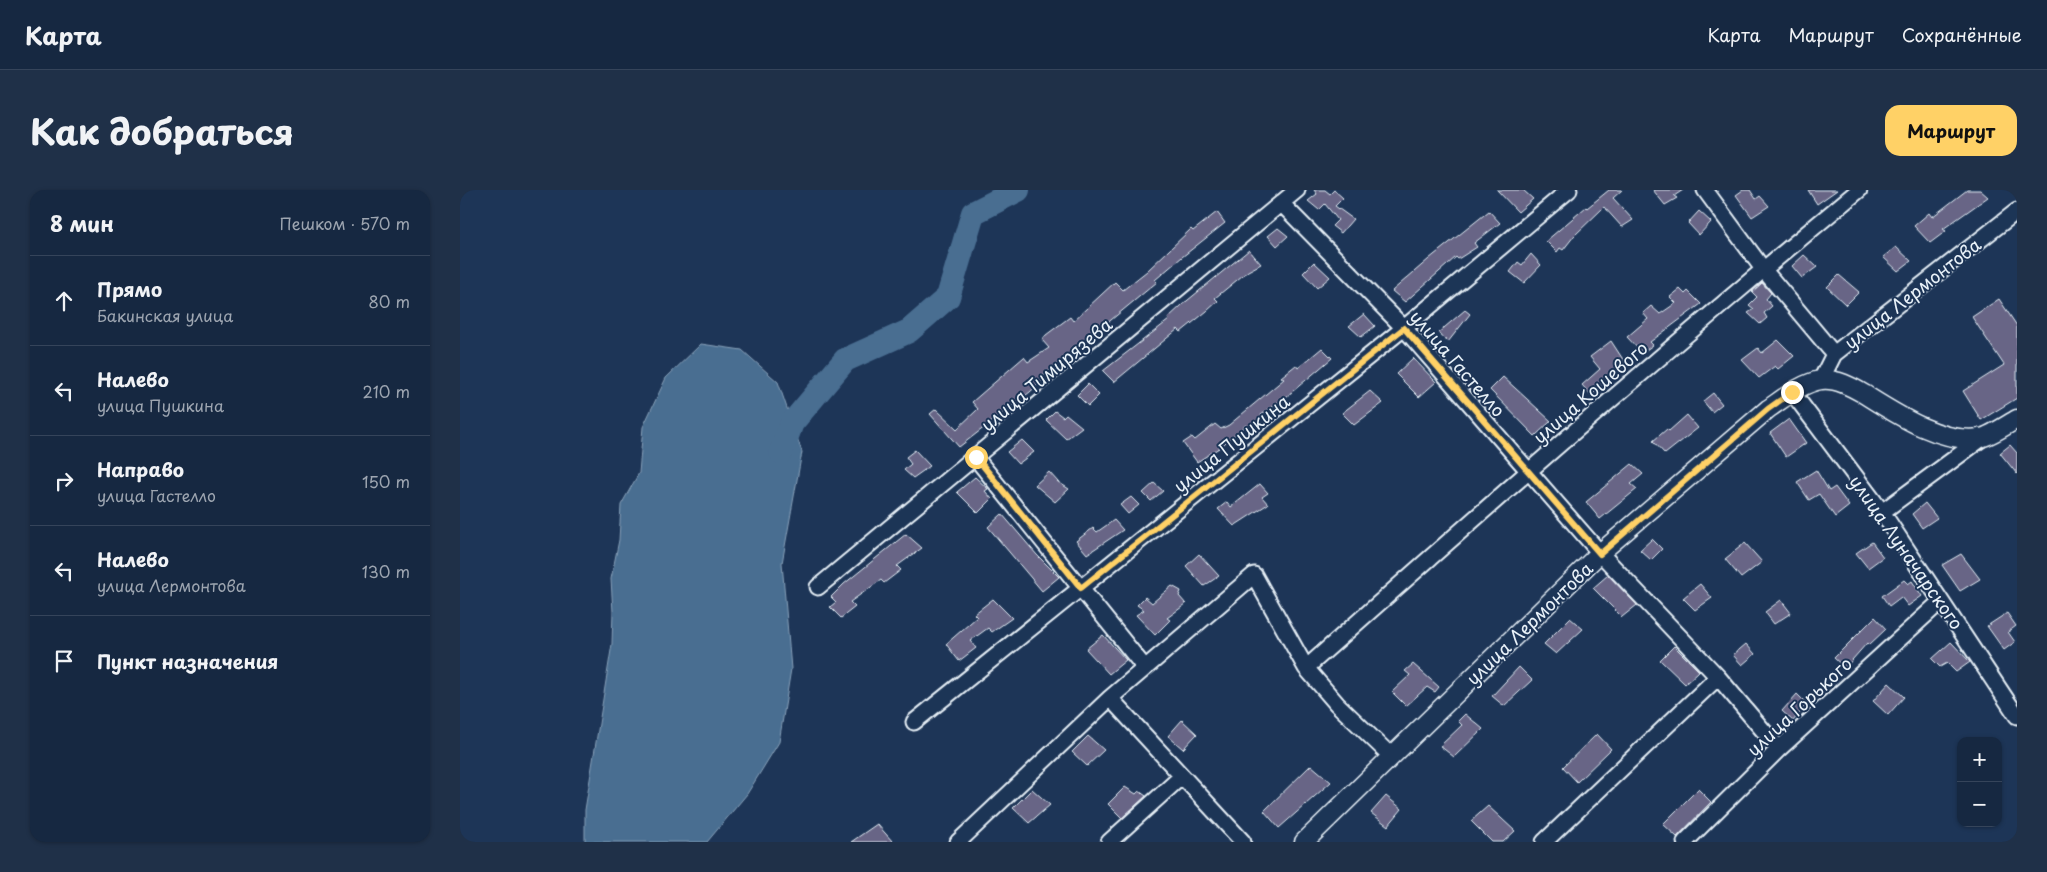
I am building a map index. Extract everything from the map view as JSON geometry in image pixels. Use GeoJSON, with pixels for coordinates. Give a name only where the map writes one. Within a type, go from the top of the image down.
{"type":"FeatureCollection","features":[{"type":"Feature","properties":{"kind":"street","name":"улица Тимирязева"},"geometry":{"type":"LineString","coordinates":[[818,587],[1297,190]]}},
{"type":"Feature","properties":{"kind":"street","name":"улица Пушкина"},"geometry":{"type":"LineString","coordinates":[[914,722],[1404,328],[1569,190]]}},
{"type":"Feature","properties":{"kind":"street"},"geometry":{"type":"LineString","coordinates":[[1706,190],[1763,269],[1834,354]]}},
{"type":"Feature","properties":{"kind":"street","name":"улица Кошевого"},"geometry":{"type":"LineString","coordinates":[[1306,668],[1527,470],[1763,269],[1859,190]]}},
{"type":"Feature","properties":{"kind":"street","name":"улица Гастелло"},"geometry":{"type":"LineString","coordinates":[[1281,203],[1404,328],[1600,554],[1718,677],[1779,749]]}},
{"type":"Feature","properties":{"kind":"street","name":"улица Лермонтова"},"geometry":{"type":"LineString","coordinates":[[1304,842],[1600,554],[1768,409],[1792,392],[1821,380],[1834,354],[2017,211]]}},
{"type":"Feature","properties":{"kind":"street"},"geometry":{"type":"LineString","coordinates":[[1821,380],[1842,383],[1934,432],[1950,436],[1981,438]]}},
{"type":"Feature","properties":{"kind":"street","name":"улица Луначарского"},"geometry":{"type":"LineString","coordinates":[[1792,392],[1882,512],[2017,716]]}},
{"type":"Feature","properties":{"kind":"street"},"geometry":{"type":"LineString","coordinates":[[1882,512],[1981,438],[2016,420]]}},
{"type":"Feature","properties":{"kind":"street"},"geometry":{"type":"LineString","coordinates":[[976,457],[1145,668]]}},
{"type":"Feature","properties":{"kind":"street"},"geometry":{"type":"LineString","coordinates":[[958,842],[1110,698],[1254,575],[1306,668],[1337,704],[1392,757]]}},
{"type":"Feature","properties":{"kind":"street","name":"улица Горького"},"geometry":{"type":"LineString","coordinates":[[1685,842],[1779,749],[1941,600]]}},
{"type":"Feature","properties":{"kind":"street"},"geometry":{"type":"LineString","coordinates":[[1544,842],[1718,677]]}},
{"type":"Feature","properties":{"kind":"street"},"geometry":{"type":"LineString","coordinates":[[1110,698],[1243,842]]}},
{"type":"Feature","properties":{"kind":"street"},"geometry":{"type":"LineString","coordinates":[[1109,842],[1182,776]]}},
{"type":"Feature","properties":{"kind":"water"},"geometry":{"type":"Polygon","coordinates":[[[701,344],[742,350],[778,382],[802,452],[782,563],[791,669],[779,742],[747,794],[707,842],[585,842],[585,810],[612,644],[611,579],[619,540],[621,505],[639,473],[643,427],[666,378],[701,344]]]}},
{"type":"Feature","properties":{"kind":"building"},"geometry":{"type":"Polygon","coordinates":[[[1314,190],[1325,190],[1330,194],[1334,190],[1343,198],[1335,206],[1353,219],[1341,233],[1332,226],[1338,220],[1325,204],[1319,210],[1308,201],[1317,194],[1314,190]]]}},
{"type":"Feature","properties":{"kind":"building"},"geometry":{"type":"Polygon","coordinates":[[[1497,190],[1523,190],[1533,199],[1518,212],[1497,190]]]}},
{"type":"Feature","properties":{"kind":"building"},"geometry":{"type":"Polygon","coordinates":[[[1609,190],[1622,190],[1613,198],[1633,220],[1622,227],[1604,207],[1574,236],[1563,250],[1560,248],[1557,252],[1546,241],[1586,207],[1609,190]]]}},
{"type":"Feature","properties":{"kind":"building"},"geometry":{"type":"Polygon","coordinates":[[[1653,190],[1683,190],[1674,196],[1677,198],[1665,205],[1653,190]]]}},
{"type":"Feature","properties":{"kind":"building"},"geometry":{"type":"Polygon","coordinates":[[[1743,190],[1750,190],[1756,199],[1760,196],[1769,206],[1752,217],[1736,195],[1743,190]]]}},
{"type":"Feature","properties":{"kind":"building"},"geometry":{"type":"Polygon","coordinates":[[[1808,190],[1837,190],[1817,204],[1808,190]]]}},
{"type":"Feature","properties":{"kind":"building"},"geometry":{"type":"Polygon","coordinates":[[[1967,190],[1980,190],[1988,197],[1943,229],[1946,231],[1930,243],[1914,226],[1929,213],[1932,217],[1967,190]]]}},
{"type":"Feature","properties":{"kind":"building"},"geometry":{"type":"Polygon","coordinates":[[[1489,211],[1500,223],[1474,243],[1477,247],[1458,259],[1456,257],[1405,302],[1392,291],[1429,259],[1489,211]]]}},
{"type":"Feature","properties":{"kind":"building"},"geometry":{"type":"Polygon","coordinates":[[[1699,211],[1711,222],[1699,235],[1688,223],[1699,211]]]}},
{"type":"Feature","properties":{"kind":"building"},"geometry":{"type":"Polygon","coordinates":[[[1217,212],[1225,223],[1182,257],[1155,280],[1157,282],[1042,377],[1044,379],[1030,392],[959,447],[930,414],[936,409],[957,429],[978,409],[972,402],[1024,357],[1028,362],[1049,348],[1042,340],[1046,335],[1070,317],[1073,321],[1115,282],[1123,290],[1147,271],[1191,229],[1193,231],[1217,212]]]}},
{"type":"Feature","properties":{"kind":"building"},"geometry":{"type":"Polygon","coordinates":[[[1278,228],[1288,236],[1277,246],[1268,236],[1278,228]]]}},
{"type":"Feature","properties":{"kind":"building"},"geometry":{"type":"Polygon","coordinates":[[[1896,247],[1911,261],[1898,271],[1883,257],[1896,247]]]}},
{"type":"Feature","properties":{"kind":"building"},"geometry":{"type":"Polygon","coordinates":[[[1249,250],[1261,264],[1248,271],[1215,298],[1218,301],[1207,311],[1181,332],[1178,329],[1114,382],[1103,371],[1169,320],[1168,318],[1182,305],[1249,250]]]}},
{"type":"Feature","properties":{"kind":"building"},"geometry":{"type":"Polygon","coordinates":[[[1531,254],[1541,265],[1524,283],[1510,272],[1518,262],[1522,265],[1531,254]]]}},
{"type":"Feature","properties":{"kind":"building"},"geometry":{"type":"Polygon","coordinates":[[[1804,255],[1817,267],[1802,278],[1792,266],[1804,255]]]}},
{"type":"Feature","properties":{"kind":"building"},"geometry":{"type":"Polygon","coordinates":[[[1314,262],[1330,277],[1317,288],[1303,273],[1314,262]]]}},
{"type":"Feature","properties":{"kind":"building"},"geometry":{"type":"Polygon","coordinates":[[[1839,275],[1859,292],[1846,305],[1827,287],[1839,275]]]}},
{"type":"Feature","properties":{"kind":"building"},"geometry":{"type":"Polygon","coordinates":[[[1762,283],[1771,293],[1766,299],[1772,306],[1764,313],[1767,318],[1760,324],[1748,313],[1754,309],[1749,305],[1757,297],[1752,292],[1762,283]]]}},
{"type":"Feature","properties":{"kind":"building"},"geometry":{"type":"Polygon","coordinates":[[[1680,289],[1685,294],[1688,291],[1701,304],[1650,342],[1653,345],[1642,353],[1627,337],[1648,319],[1643,313],[1651,306],[1660,314],[1676,303],[1670,297],[1680,289]]]}},
{"type":"Feature","properties":{"kind":"building"},"geometry":{"type":"Polygon","coordinates":[[[1999,299],[2017,326],[2017,398],[1981,420],[1963,391],[2004,365],[1972,317],[1999,299]]]}},
{"type":"Feature","properties":{"kind":"building"},"geometry":{"type":"Polygon","coordinates":[[[1465,310],[1470,314],[1448,342],[1438,333],[1465,310]]]}},
{"type":"Feature","properties":{"kind":"building"},"geometry":{"type":"Polygon","coordinates":[[[1364,314],[1375,326],[1361,337],[1349,326],[1364,314]]]}},
{"type":"Feature","properties":{"kind":"building"},"geometry":{"type":"Polygon","coordinates":[[[1778,340],[1794,356],[1778,369],[1775,366],[1759,378],[1742,360],[1758,348],[1762,353],[1778,340]]]}},
{"type":"Feature","properties":{"kind":"building"},"geometry":{"type":"Polygon","coordinates":[[[1611,341],[1626,364],[1601,383],[1604,386],[1591,395],[1582,385],[1600,369],[1590,357],[1611,341]]]}},
{"type":"Feature","properties":{"kind":"building"},"geometry":{"type":"Polygon","coordinates":[[[1322,348],[1332,358],[1286,397],[1261,415],[1263,418],[1249,428],[1246,425],[1219,448],[1197,462],[1183,443],[1192,437],[1195,440],[1215,424],[1221,429],[1229,425],[1284,379],[1281,377],[1296,365],[1298,368],[1322,348]]]}},
{"type":"Feature","properties":{"kind":"building"},"geometry":{"type":"Polygon","coordinates":[[[1413,358],[1436,382],[1419,397],[1396,374],[1413,358]]]}},
{"type":"Feature","properties":{"kind":"building"},"geometry":{"type":"Polygon","coordinates":[[[1503,377],[1551,421],[1535,436],[1490,390],[1503,377]]]}},
{"type":"Feature","properties":{"kind":"building"},"geometry":{"type":"Polygon","coordinates":[[[1088,384],[1099,395],[1088,406],[1077,395],[1088,384]]]}},
{"type":"Feature","properties":{"kind":"building"},"geometry":{"type":"Polygon","coordinates":[[[1370,391],[1383,403],[1354,425],[1342,413],[1370,391]]]}},
{"type":"Feature","properties":{"kind":"building"},"geometry":{"type":"Polygon","coordinates":[[[1713,393],[1722,404],[1712,412],[1703,401],[1713,393]]]}},
{"type":"Feature","properties":{"kind":"building"},"geometry":{"type":"Polygon","coordinates":[[[1055,411],[1063,417],[1066,414],[1082,427],[1066,439],[1046,420],[1055,411]]]}},
{"type":"Feature","properties":{"kind":"building"},"geometry":{"type":"Polygon","coordinates":[[[1687,415],[1698,428],[1665,454],[1653,441],[1667,429],[1669,431],[1687,415]]]}},
{"type":"Feature","properties":{"kind":"building"},"geometry":{"type":"Polygon","coordinates":[[[1789,419],[1806,443],[1786,457],[1770,433],[1789,419]]]}},
{"type":"Feature","properties":{"kind":"building"},"geometry":{"type":"Polygon","coordinates":[[[1022,440],[1034,452],[1018,464],[1007,452],[1022,440]]]}},
{"type":"Feature","properties":{"kind":"building"},"geometry":{"type":"Polygon","coordinates":[[[2010,445],[2017,453],[2017,474],[2000,453],[2010,445]]]}},
{"type":"Feature","properties":{"kind":"building"},"geometry":{"type":"Polygon","coordinates":[[[915,450],[930,466],[913,478],[904,470],[911,464],[906,457],[915,450]]]}},
{"type":"Feature","properties":{"kind":"building"},"geometry":{"type":"Polygon","coordinates":[[[1632,464],[1643,474],[1631,484],[1637,489],[1600,519],[1586,502],[1632,464]]]}},
{"type":"Feature","properties":{"kind":"building"},"geometry":{"type":"Polygon","coordinates":[[[1816,470],[1829,491],[1835,487],[1849,506],[1835,517],[1819,494],[1809,500],[1797,482],[1816,470]]]}},
{"type":"Feature","properties":{"kind":"building"},"geometry":{"type":"Polygon","coordinates":[[[1049,472],[1058,482],[1069,489],[1055,502],[1035,485],[1049,472]]]}},
{"type":"Feature","properties":{"kind":"building"},"geometry":{"type":"Polygon","coordinates":[[[975,477],[988,489],[985,491],[992,499],[978,513],[957,492],[975,477]]]}},
{"type":"Feature","properties":{"kind":"building"},"geometry":{"type":"Polygon","coordinates":[[[1154,483],[1163,491],[1151,501],[1143,493],[1154,483]]]}},
{"type":"Feature","properties":{"kind":"building"},"geometry":{"type":"Polygon","coordinates":[[[1260,484],[1268,493],[1262,497],[1268,504],[1234,526],[1218,509],[1227,502],[1231,507],[1260,484]]]}},
{"type":"Feature","properties":{"kind":"building"},"geometry":{"type":"Polygon","coordinates":[[[1131,497],[1139,505],[1128,514],[1120,505],[1131,497]]]}},
{"type":"Feature","properties":{"kind":"building"},"geometry":{"type":"Polygon","coordinates":[[[1925,503],[1937,518],[1922,528],[1912,514],[1925,503]]]}},
{"type":"Feature","properties":{"kind":"building"},"geometry":{"type":"Polygon","coordinates":[[[1002,514],[1037,555],[1059,577],[1042,591],[988,527],[1002,514]]]}},
{"type":"Feature","properties":{"kind":"building"},"geometry":{"type":"Polygon","coordinates":[[[1114,520],[1123,530],[1087,554],[1076,541],[1093,528],[1097,532],[1114,520]]]}},
{"type":"Feature","properties":{"kind":"building"},"geometry":{"type":"Polygon","coordinates":[[[906,534],[922,548],[897,566],[901,570],[884,583],[881,580],[850,602],[855,607],[841,618],[830,607],[836,602],[831,597],[844,584],[906,534]]]}},
{"type":"Feature","properties":{"kind":"building"},"geometry":{"type":"Polygon","coordinates":[[[1652,539],[1662,549],[1651,560],[1640,550],[1652,539]]]}},
{"type":"Feature","properties":{"kind":"building"},"geometry":{"type":"Polygon","coordinates":[[[1872,542],[1883,557],[1868,568],[1856,553],[1872,542]]]}},
{"type":"Feature","properties":{"kind":"building"},"geometry":{"type":"Polygon","coordinates":[[[1745,543],[1762,562],[1741,578],[1725,559],[1745,543]]]}},
{"type":"Feature","properties":{"kind":"building"},"geometry":{"type":"Polygon","coordinates":[[[1199,554],[1219,576],[1204,586],[1186,566],[1199,554]]]}},
{"type":"Feature","properties":{"kind":"building"},"geometry":{"type":"Polygon","coordinates":[[[1961,554],[1980,579],[1960,591],[1942,565],[1961,554]]]}},
{"type":"Feature","properties":{"kind":"building"},"geometry":{"type":"Polygon","coordinates":[[[1608,575],[1637,605],[1622,617],[1593,588],[1608,575]]]}},
{"type":"Feature","properties":{"kind":"building"},"geometry":{"type":"Polygon","coordinates":[[[1904,580],[1908,584],[1912,581],[1922,596],[1908,606],[1901,597],[1889,606],[1882,596],[1904,580]]]}},
{"type":"Feature","properties":{"kind":"building"},"geometry":{"type":"Polygon","coordinates":[[[1700,584],[1712,598],[1695,610],[1683,598],[1700,584]]]}},
{"type":"Feature","properties":{"kind":"building"},"geometry":{"type":"Polygon","coordinates":[[[1172,586],[1181,591],[1179,596],[1186,604],[1167,618],[1170,620],[1155,635],[1136,615],[1144,610],[1137,605],[1145,597],[1152,603],[1172,586]]]}},
{"type":"Feature","properties":{"kind":"building"},"geometry":{"type":"Polygon","coordinates":[[[993,599],[1012,618],[992,632],[988,628],[970,641],[976,648],[959,661],[946,644],[977,617],[974,614],[993,599]]]}},
{"type":"Feature","properties":{"kind":"building"},"geometry":{"type":"Polygon","coordinates":[[[1781,600],[1791,613],[1774,624],[1765,612],[1781,600]]]}},
{"type":"Feature","properties":{"kind":"building"},"geometry":{"type":"Polygon","coordinates":[[[2007,613],[2016,626],[2008,632],[2015,642],[2004,650],[1987,626],[2007,613]]]}},
{"type":"Feature","properties":{"kind":"building"},"geometry":{"type":"Polygon","coordinates":[[[1875,617],[1886,629],[1869,645],[1867,643],[1845,668],[1834,658],[1875,617]]]}},
{"type":"Feature","properties":{"kind":"building"},"geometry":{"type":"Polygon","coordinates":[[[1570,618],[1583,629],[1556,654],[1544,644],[1570,618]]]}},
{"type":"Feature","properties":{"kind":"building"},"geometry":{"type":"Polygon","coordinates":[[[1103,635],[1126,660],[1109,674],[1086,649],[1103,635]]]}},
{"type":"Feature","properties":{"kind":"building"},"geometry":{"type":"Polygon","coordinates":[[[1951,642],[1970,662],[1956,672],[1947,663],[1940,667],[1932,659],[1951,642]]]}},
{"type":"Feature","properties":{"kind":"building"},"geometry":{"type":"Polygon","coordinates":[[[1746,644],[1755,654],[1742,665],[1733,655],[1746,644]]]}},
{"type":"Feature","properties":{"kind":"building"},"geometry":{"type":"Polygon","coordinates":[[[1674,646],[1699,671],[1685,684],[1660,660],[1674,646]]]}},
{"type":"Feature","properties":{"kind":"building"},"geometry":{"type":"Polygon","coordinates":[[[1413,664],[1439,687],[1435,692],[1427,687],[1406,706],[1392,692],[1410,675],[1405,671],[1413,664]]]}},
{"type":"Feature","properties":{"kind":"building"},"geometry":{"type":"Polygon","coordinates":[[[1519,667],[1532,680],[1504,706],[1492,696],[1519,667]]]}},
{"type":"Feature","properties":{"kind":"building"},"geometry":{"type":"Polygon","coordinates":[[[1889,683],[1904,697],[1888,715],[1873,701],[1889,683]]]}},
{"type":"Feature","properties":{"kind":"building"},"geometry":{"type":"Polygon","coordinates":[[[1797,694],[1807,704],[1793,721],[1782,711],[1797,694]]]}},
{"type":"Feature","properties":{"kind":"building"},"geometry":{"type":"Polygon","coordinates":[[[1465,714],[1483,729],[1454,757],[1440,746],[1462,725],[1458,721],[1465,714]]]}},
{"type":"Feature","properties":{"kind":"building"},"geometry":{"type":"Polygon","coordinates":[[[1182,720],[1197,734],[1183,749],[1168,736],[1182,720]]]}},
{"type":"Feature","properties":{"kind":"building"},"geometry":{"type":"Polygon","coordinates":[[[1597,734],[1611,749],[1577,782],[1563,767],[1597,734]]]}},
{"type":"Feature","properties":{"kind":"building"},"geometry":{"type":"Polygon","coordinates":[[[1088,736],[1104,750],[1087,766],[1072,752],[1088,736]]]}},
{"type":"Feature","properties":{"kind":"building"},"geometry":{"type":"Polygon","coordinates":[[[1311,765],[1331,782],[1279,828],[1264,811],[1311,765]]]}},
{"type":"Feature","properties":{"kind":"building"},"geometry":{"type":"Polygon","coordinates":[[[1125,787],[1136,794],[1139,791],[1146,796],[1122,818],[1108,804],[1125,787]]]}},
{"type":"Feature","properties":{"kind":"building"},"geometry":{"type":"Polygon","coordinates":[[[1032,789],[1050,805],[1029,823],[1013,808],[1032,789]]]}},
{"type":"Feature","properties":{"kind":"building"},"geometry":{"type":"Polygon","coordinates":[[[1698,789],[1711,802],[1677,837],[1663,824],[1698,789]]]}},
{"type":"Feature","properties":{"kind":"building"},"geometry":{"type":"Polygon","coordinates":[[[1386,796],[1402,809],[1388,826],[1371,813],[1386,796]]]}},
{"type":"Feature","properties":{"kind":"building"},"geometry":{"type":"Polygon","coordinates":[[[1488,806],[1515,831],[1503,842],[1492,842],[1471,821],[1488,806]]]}},
{"type":"Feature","properties":{"kind":"building"},"geometry":{"type":"Polygon","coordinates":[[[877,824],[893,842],[851,842],[877,824]]]}},
{"type":"Feature","properties":{"kind":"waterway"},"geometry":{"type":"LineString","coordinates":[[781,452],[792,423],[845,360],[909,331],[948,297],[973,213],[1018,190]]}},
{"type":"Feature","properties":{"kind":"route"},"geometry":{"type":"LineString","coordinates":[[976,457],[1081,588],[1404,328],[1600,554],[1768,409],[1792,392]]}}]}
